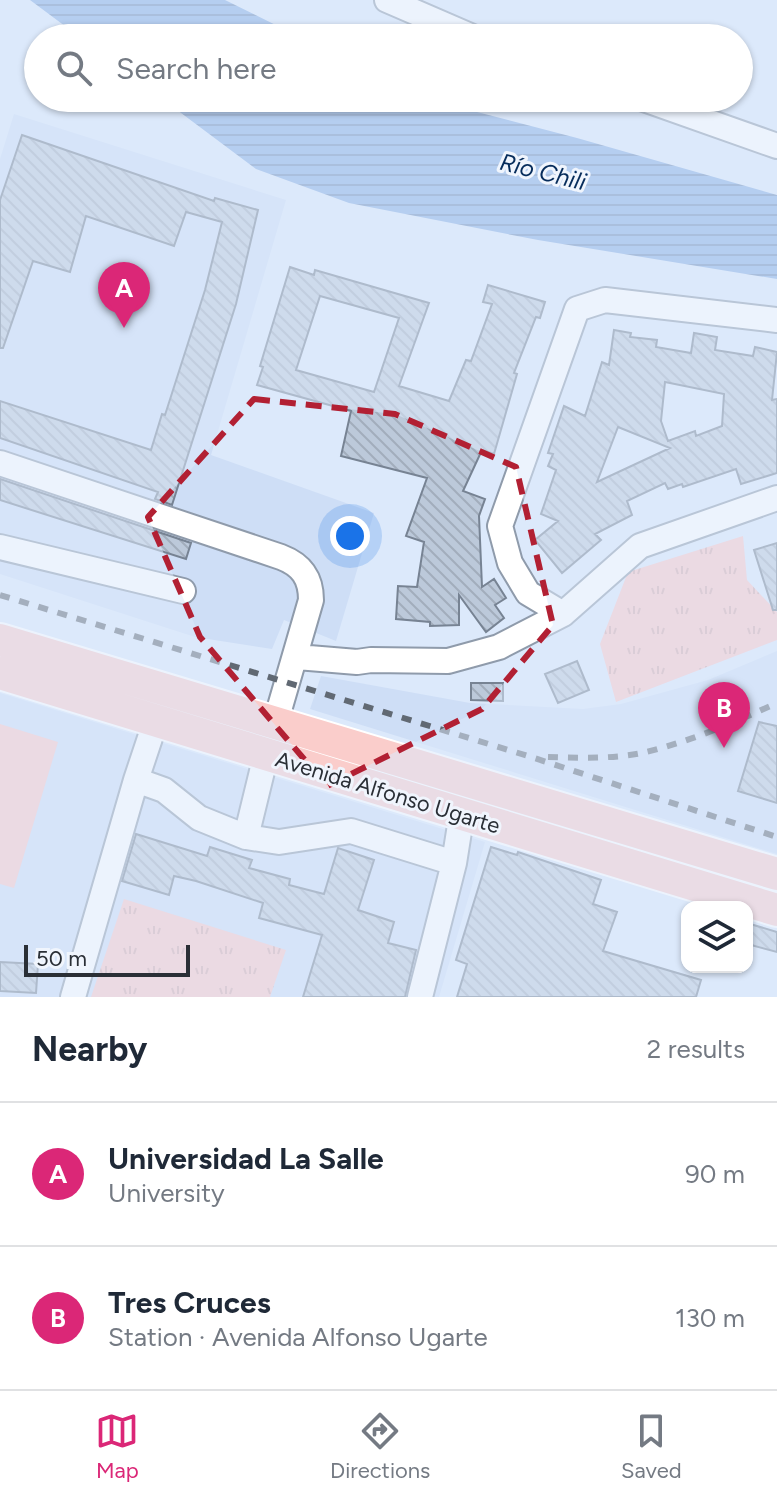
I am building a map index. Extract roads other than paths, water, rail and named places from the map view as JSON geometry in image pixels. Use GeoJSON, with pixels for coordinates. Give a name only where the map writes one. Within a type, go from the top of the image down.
{"type":"FeatureCollection","features":[{"type":"Feature","properties":{"kind":"main road","name":"Avenida Alfonso Ugarte"},"geometry":{"type":"LineString","coordinates":[[0,640],[777,874]]}},
{"type":"Feature","properties":{"kind":"main road","name":"Avenida Alfonso Ugarte"},"geometry":{"type":"LineString","coordinates":[[0,673],[777,910]]}},
{"type":"Feature","properties":{"kind":"street"},"geometry":{"type":"LineString","coordinates":[[387,0],[443,24]]}},
{"type":"Feature","properties":{"kind":"street"},"geometry":{"type":"LineString","coordinates":[[681,112],[777,146]]}},
{"type":"Feature","properties":{"kind":"street"},"geometry":{"type":"LineString","coordinates":[[563,614],[528,593],[510,563],[500,526],[577,309],[605,300],[777,320]]}},
{"type":"Feature","properties":{"kind":"street"},"geometry":{"type":"LineString","coordinates":[[0,463],[293,561],[307,577],[311,600],[297,657],[275,722],[246,837]]}},
{"type":"Feature","properties":{"kind":"street"},"geometry":{"type":"LineString","coordinates":[[297,657],[357,662],[448,661],[499,647],[563,614],[640,546],[777,498]]}},
{"type":"Feature","properties":{"kind":"street"},"geometry":{"type":"LineString","coordinates":[[0,547],[183,591]]}},
{"type":"Feature","properties":{"kind":"street"},"geometry":{"type":"LineString","coordinates":[[73,997],[136,780],[166,690]]}},
{"type":"Feature","properties":{"kind":"street"},"geometry":{"type":"LineString","coordinates":[[136,780],[164,790],[199,818],[246,837],[279,842],[351,831],[454,863]]}},
{"type":"Feature","properties":{"kind":"street"},"geometry":{"type":"LineString","coordinates":[[420,997],[454,863],[468,781]]}},
{"type":"Feature","properties":{"kind":"water"},"geometry":{"type":"Polygon","coordinates":[[[30,0],[225,0],[274,24],[62,24],[30,0]]]}},
{"type":"Feature","properties":{"kind":"water","name":"Río Chili"},"geometry":{"type":"Polygon","coordinates":[[[180,112],[477,112],[777,195],[777,279],[538,240],[349,203],[256,169],[180,112]]]}},
{"type":"Feature","properties":{"kind":"railway"},"geometry":{"type":"LineString","coordinates":[[0,595],[528,756],[777,837]]}},
{"type":"Feature","properties":{"kind":"railway"},"geometry":{"type":"LineString","coordinates":[[548,757],[607,757],[659,749],[694,738],[777,703]]}},
{"type":"Feature","properties":{"kind":"place","name":"Universidad La Salle"},"geometry":{"type":"Point","coordinates":[124,328]}},
{"type":"Feature","properties":{"kind":"place","name":"Tres Cruces"},"geometry":{"type":"Point","coordinates":[724,748]}}]}
